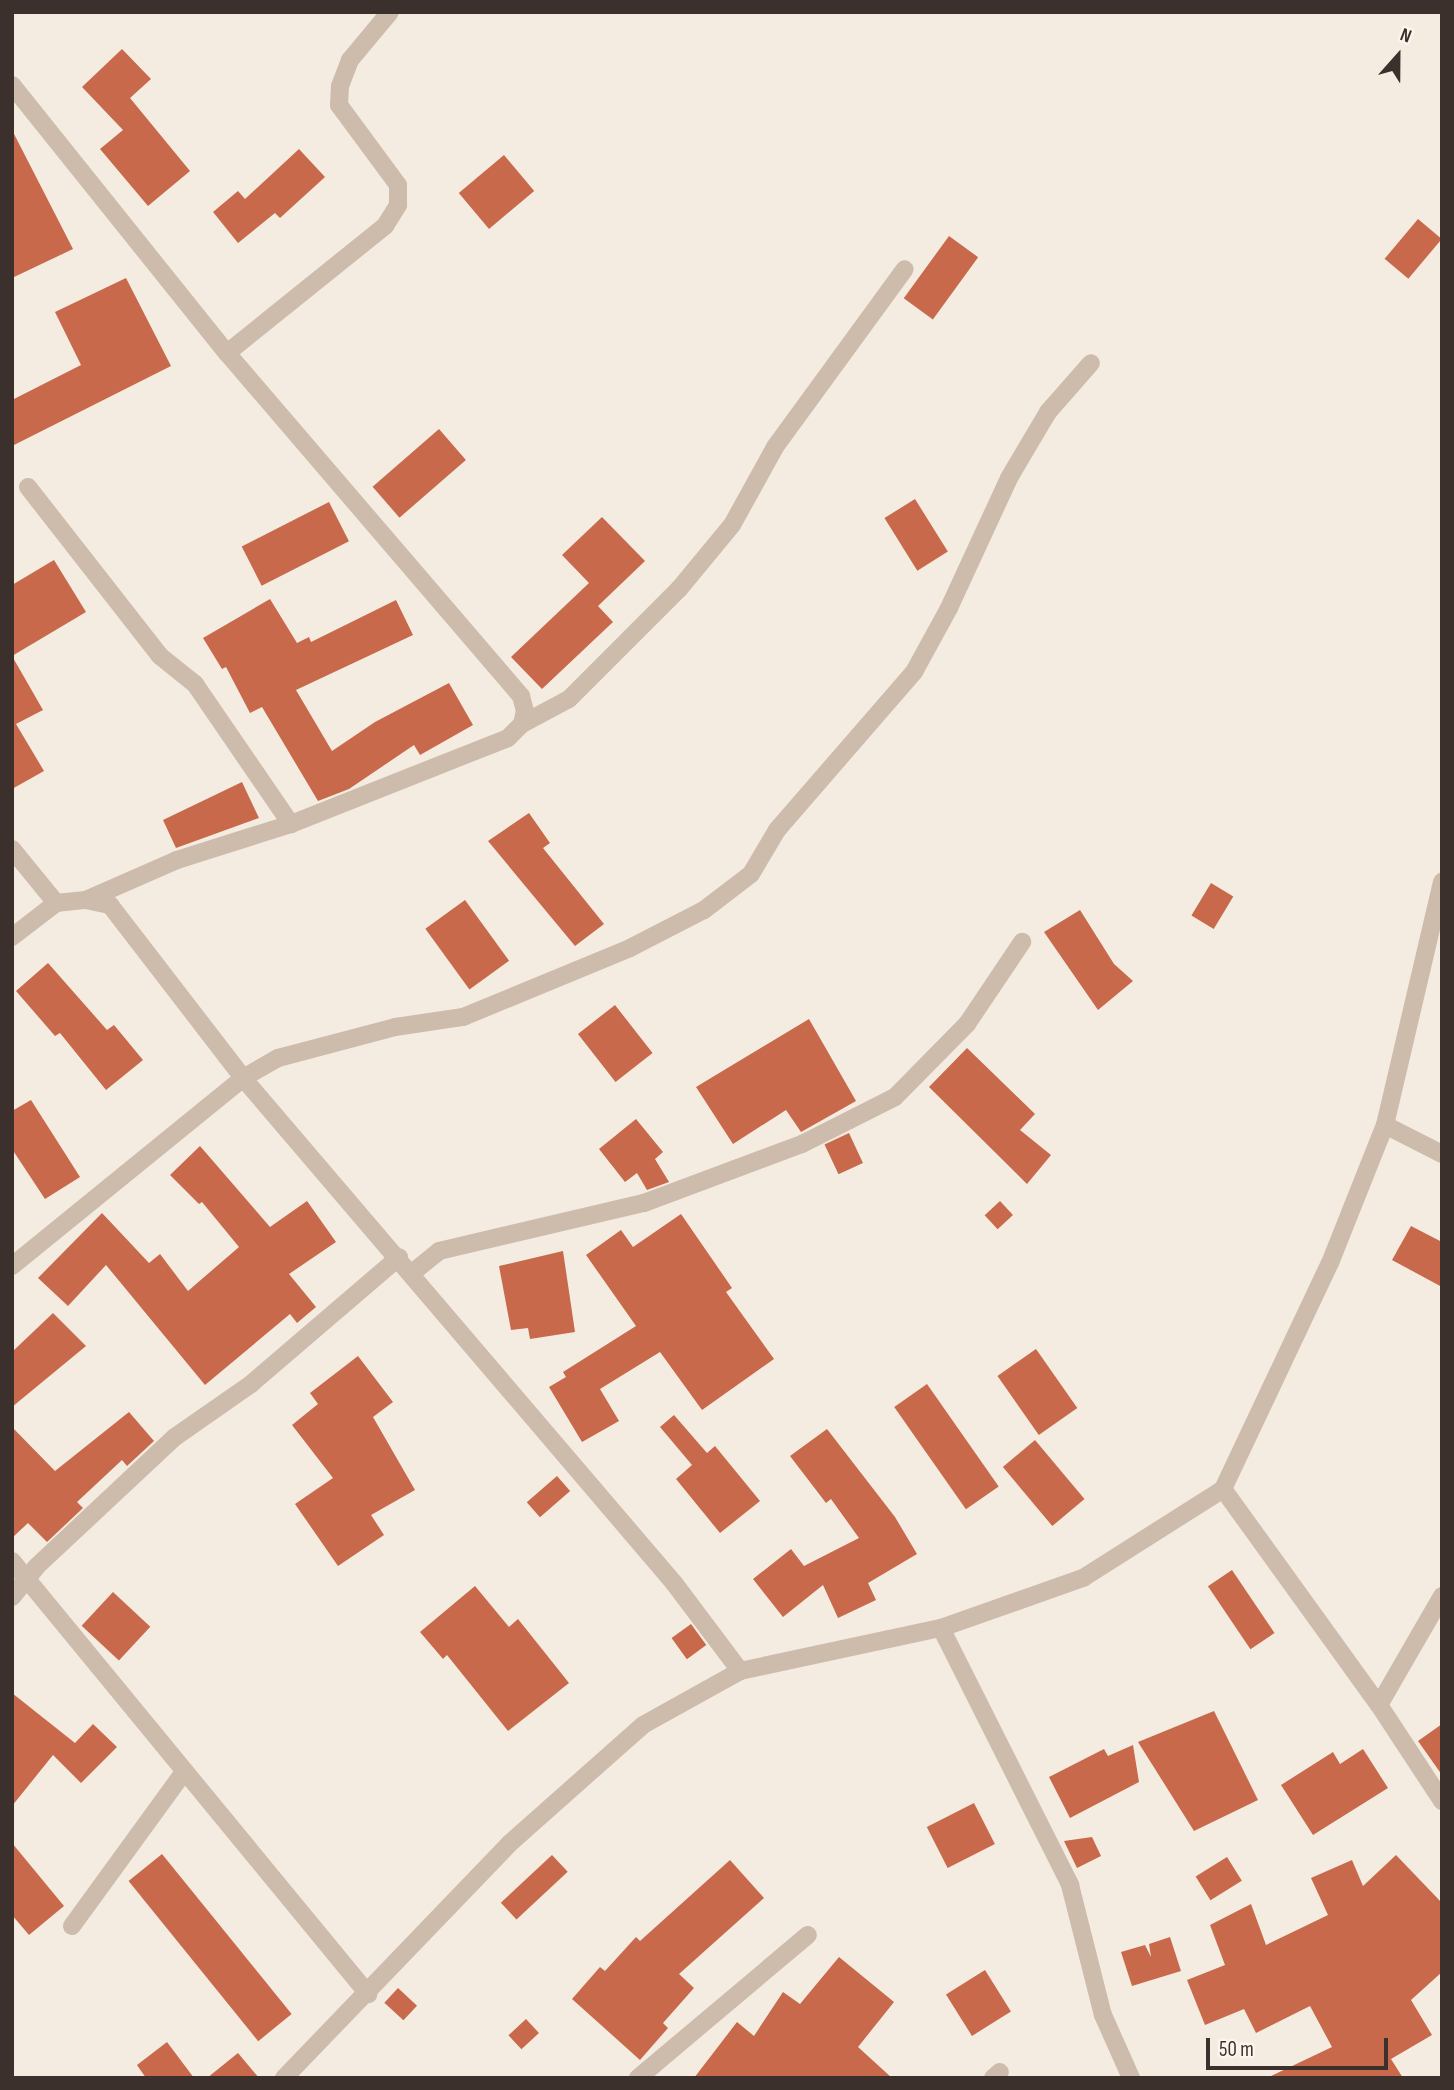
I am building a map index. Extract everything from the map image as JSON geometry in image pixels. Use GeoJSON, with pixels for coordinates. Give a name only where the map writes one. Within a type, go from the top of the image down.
{"type":"FeatureCollection","features":[{"type":"Feature","properties":{"kind":"street"},"geometry":{"type":"LineString","coordinates":[[226,353],[385,226],[398,205],[398,185],[339,105],[340,86],[350,60],[390,12]]}},
{"type":"Feature","properties":{"kind":"street"},"geometry":{"type":"LineString","coordinates":[[12,85],[226,353],[521,696],[525,711],[522,724]]}},
{"type":"Feature","properties":{"kind":"street"},"geometry":{"type":"LineString","coordinates":[[86,900],[177,860],[291,824],[508,738],[522,724],[569,699],[679,589],[732,525],[775,447],[905,269]]}},
{"type":"Feature","properties":{"kind":"street"},"geometry":{"type":"LineString","coordinates":[[12,1266],[243,1078],[278,1058],[395,1027],[463,1017],[630,948],[704,910],[751,874],[776,831],[914,672],[949,608],[1009,478],[1048,412],[1091,363]]}},
{"type":"Feature","properties":{"kind":"street"},"geometry":{"type":"LineString","coordinates":[[28,487],[160,656],[195,684],[291,824]]}},
{"type":"Feature","properties":{"kind":"street"},"geometry":{"type":"LineString","coordinates":[[12,849],[56,903]]}},
{"type":"Feature","properties":{"kind":"street"},"geometry":{"type":"LineString","coordinates":[[288,2077],[509,1844],[643,1725],[740,1671],[941,1628],[1083,1578],[1223,1489],[1330,1263],[1385,1125],[1442,882]]}},
{"type":"Feature","properties":{"kind":"street"},"geometry":{"type":"LineString","coordinates":[[12,937],[56,903],[86,900],[110,905],[243,1078],[399,1257],[674,1583],[740,1671]]}},
{"type":"Feature","properties":{"kind":"street"},"geometry":{"type":"LineString","coordinates":[[412,1273],[439,1251],[644,1203],[802,1144],[895,1097],[967,1024],[1022,942]]}},
{"type":"Feature","properties":{"kind":"street"},"geometry":{"type":"LineString","coordinates":[[1385,1125],[1442,1154]]}},
{"type":"Feature","properties":{"kind":"street"},"geometry":{"type":"LineString","coordinates":[[12,1597],[25,1578],[175,1437],[251,1384],[399,1257]]}},
{"type":"Feature","properties":{"kind":"street"},"geometry":{"type":"LineString","coordinates":[[1223,1489],[1379,1705],[1442,1801]]}},
{"type":"Feature","properties":{"kind":"street"},"geometry":{"type":"LineString","coordinates":[[12,1561],[368,1994]]}},
{"type":"Feature","properties":{"kind":"street"},"geometry":{"type":"LineString","coordinates":[[1379,1705],[1442,1596]]}},
{"type":"Feature","properties":{"kind":"street"},"geometry":{"type":"LineString","coordinates":[[941,1628],[1070,1885],[1103,2015],[1130,2078]]}},
{"type":"Feature","properties":{"kind":"street"},"geometry":{"type":"LineString","coordinates":[[72,1926],[184,1772]]}},
{"type":"Feature","properties":{"kind":"street"},"geometry":{"type":"LineString","coordinates":[[638,2078],[808,1935]]}},
{"type":"Feature","properties":{"kind":"building"},"geometry":{"type":"Polygon","coordinates":[[[122,49],[151,79],[130,98],[190,171],[148,206],[100,149],[123,130],[82,87],[122,49]]]}},
{"type":"Feature","properties":{"kind":"building"},"geometry":{"type":"Polygon","coordinates":[[[12,130],[73,249],[12,278],[12,130]]]}},
{"type":"Feature","properties":{"kind":"building"},"geometry":{"type":"Polygon","coordinates":[[[299,149],[325,177],[280,218],[275,213],[238,243],[213,212],[238,191],[245,199],[299,149]]]}},
{"type":"Feature","properties":{"kind":"building"},"geometry":{"type":"Polygon","coordinates":[[[504,155],[534,191],[489,229],[459,193],[504,155]]]}},
{"type":"Feature","properties":{"kind":"building"},"geometry":{"type":"Polygon","coordinates":[[[1418,219],[1442,239],[1408,279],[1385,259],[1418,219]]]}},
{"type":"Feature","properties":{"kind":"building"},"geometry":{"type":"Polygon","coordinates":[[[949,236],[978,257],[933,319],[904,298],[949,236]]]}},
{"type":"Feature","properties":{"kind":"building"},"geometry":{"type":"Polygon","coordinates":[[[126,278],[171,366],[12,446],[12,400],[81,365],[55,312],[126,278]]]}},
{"type":"Feature","properties":{"kind":"building"},"geometry":{"type":"Polygon","coordinates":[[[439,429],[466,460],[399,518],[373,487],[439,429]]]}},
{"type":"Feature","properties":{"kind":"building"},"geometry":{"type":"Polygon","coordinates":[[[915,499],[948,552],[917,571],[884,518],[915,499]]]}},
{"type":"Feature","properties":{"kind":"building"},"geometry":{"type":"Polygon","coordinates":[[[329,502],[349,541],[262,586],[242,546],[329,502]]]}},
{"type":"Feature","properties":{"kind":"building"},"geometry":{"type":"Polygon","coordinates":[[[602,517],[645,561],[598,606],[613,622],[542,689],[511,657],[589,583],[562,555],[602,517]]]}},
{"type":"Feature","properties":{"kind":"building"},"geometry":{"type":"Polygon","coordinates":[[[54,560],[86,612],[12,656],[12,585],[54,560]]]}},
{"type":"Feature","properties":{"kind":"building"},"geometry":{"type":"Polygon","coordinates":[[[270,599],[297,643],[309,637],[311,642],[396,600],[413,635],[296,690],[332,751],[375,722],[449,683],[473,725],[420,755],[414,745],[349,789],[318,801],[262,707],[250,713],[226,667],[222,669],[203,638],[270,599]]]}},
{"type":"Feature","properties":{"kind":"building"},"geometry":{"type":"Polygon","coordinates":[[[12,656],[43,710],[16,724],[44,771],[12,789],[12,656]]]}},
{"type":"Feature","properties":{"kind":"building"},"geometry":{"type":"Polygon","coordinates":[[[242,782],[259,818],[176,848],[163,820],[242,782]]]}},
{"type":"Feature","properties":{"kind":"building"},"geometry":{"type":"Polygon","coordinates":[[[529,813],[550,843],[543,848],[604,924],[575,946],[488,841],[529,813]]]}},
{"type":"Feature","properties":{"kind":"building"},"geometry":{"type":"Polygon","coordinates":[[[1211,883],[1233,896],[1214,929],[1191,916],[1211,883]]]}},
{"type":"Feature","properties":{"kind":"building"},"geometry":{"type":"Polygon","coordinates":[[[465,900],[509,961],[469,989],[425,929],[465,900]]]}},
{"type":"Feature","properties":{"kind":"building"},"geometry":{"type":"Polygon","coordinates":[[[1080,910],[1114,964],[1133,981],[1098,1010],[1044,932],[1080,910]]]}},
{"type":"Feature","properties":{"kind":"building"},"geometry":{"type":"Polygon","coordinates":[[[48,963],[107,1030],[114,1025],[143,1060],[106,1090],[60,1033],[55,1036],[16,991],[48,963]]]}},
{"type":"Feature","properties":{"kind":"building"},"geometry":{"type":"Polygon","coordinates":[[[615,1005],[653,1053],[616,1082],[578,1034],[615,1005]]]}},
{"type":"Feature","properties":{"kind":"building"},"geometry":{"type":"Polygon","coordinates":[[[809,1019],[856,1101],[801,1132],[786,1110],[733,1144],[696,1087],[809,1019]]]}},
{"type":"Feature","properties":{"kind":"building"},"geometry":{"type":"Polygon","coordinates":[[[967,1048],[1035,1114],[1020,1130],[1051,1155],[1027,1184],[929,1087],[967,1048]]]}},
{"type":"Feature","properties":{"kind":"building"},"geometry":{"type":"Polygon","coordinates":[[[31,1100],[80,1177],[45,1199],[12,1149],[12,1111],[31,1100]]]}},
{"type":"Feature","properties":{"kind":"building"},"geometry":{"type":"Polygon","coordinates":[[[636,1119],[663,1152],[655,1159],[669,1182],[647,1190],[637,1173],[625,1182],[599,1149],[636,1119]]]}},
{"type":"Feature","properties":{"kind":"building"},"geometry":{"type":"Polygon","coordinates":[[[849,1133],[863,1163],[838,1174],[825,1144],[849,1133]]]}},
{"type":"Feature","properties":{"kind":"building"},"geometry":{"type":"Polygon","coordinates":[[[200,1146],[270,1227],[307,1201],[336,1242],[289,1274],[316,1307],[297,1323],[290,1314],[205,1385],[106,1265],[68,1306],[38,1278],[102,1213],[149,1263],[160,1254],[188,1291],[239,1247],[202,1202],[199,1204],[170,1175],[200,1146]]]}},
{"type":"Feature","properties":{"kind":"building"},"geometry":{"type":"Polygon","coordinates":[[[1000,1201],[1013,1215],[998,1229],[985,1215],[1000,1201]]]}},
{"type":"Feature","properties":{"kind":"building"},"geometry":{"type":"Polygon","coordinates":[[[681,1214],[732,1288],[726,1292],[774,1359],[702,1410],[660,1352],[600,1389],[619,1421],[582,1442],[549,1387],[566,1377],[563,1372],[636,1326],[586,1255],[621,1230],[633,1247],[681,1214]]]}},
{"type":"Feature","properties":{"kind":"building"},"geometry":{"type":"Polygon","coordinates":[[[1411,1226],[1442,1242],[1442,1287],[1392,1260],[1411,1226]]]}},
{"type":"Feature","properties":{"kind":"building"},"geometry":{"type":"Polygon","coordinates":[[[563,1251],[575,1332],[530,1339],[528,1328],[511,1330],[499,1266],[563,1251]]]}},
{"type":"Feature","properties":{"kind":"building"},"geometry":{"type":"Polygon","coordinates":[[[53,1313],[86,1346],[12,1407],[12,1352],[53,1313]]]}},
{"type":"Feature","properties":{"kind":"building"},"geometry":{"type":"Polygon","coordinates":[[[1036,1349],[1077,1408],[1039,1435],[997,1376],[1036,1349]]]}},
{"type":"Feature","properties":{"kind":"building"},"geometry":{"type":"Polygon","coordinates":[[[358,1356],[393,1402],[373,1417],[415,1490],[371,1515],[384,1535],[338,1566],[295,1504],[333,1478],[292,1425],[318,1404],[310,1393],[358,1356]]]}},
{"type":"Feature","properties":{"kind":"building"},"geometry":{"type":"Polygon","coordinates":[[[927,1384],[999,1486],[966,1509],[894,1407],[927,1384]]]}},
{"type":"Feature","properties":{"kind":"building"},"geometry":{"type":"Polygon","coordinates":[[[129,1412],[154,1441],[127,1466],[122,1460],[77,1502],[83,1508],[47,1542],[28,1523],[12,1538],[12,1427],[55,1471],[129,1412]]]}},
{"type":"Feature","properties":{"kind":"building"},"geometry":{"type":"Polygon","coordinates":[[[674,1415],[707,1453],[715,1446],[760,1501],[720,1533],[676,1479],[692,1465],[660,1427],[674,1415]]]}},
{"type":"Feature","properties":{"kind":"building"},"geometry":{"type":"Polygon","coordinates":[[[827,1429],[895,1517],[917,1554],[868,1583],[876,1600],[838,1618],[823,1585],[783,1617],[753,1579],[791,1549],[804,1566],[859,1538],[831,1499],[826,1503],[790,1456],[827,1429]]]}},
{"type":"Feature","properties":{"kind":"building"},"geometry":{"type":"Polygon","coordinates":[[[1035,1440],[1084,1499],[1052,1526],[1003,1467],[1035,1440]]]}},
{"type":"Feature","properties":{"kind":"building"},"geometry":{"type":"Polygon","coordinates":[[[557,1476],[570,1491],[540,1517],[527,1502],[557,1476]]]}},
{"type":"Feature","properties":{"kind":"building"},"geometry":{"type":"Polygon","coordinates":[[[1232,1570],[1274,1633],[1250,1649],[1208,1586],[1232,1570]]]}},
{"type":"Feature","properties":{"kind":"building"},"geometry":{"type":"Polygon","coordinates":[[[475,1586],[509,1627],[518,1619],[569,1683],[508,1731],[447,1655],[443,1659],[420,1632],[475,1586]]]}},
{"type":"Feature","properties":{"kind":"building"},"geometry":{"type":"Polygon","coordinates":[[[113,1592],[150,1627],[119,1660],[82,1626],[113,1592]]]}},
{"type":"Feature","properties":{"kind":"building"},"geometry":{"type":"Polygon","coordinates":[[[691,1624],[706,1645],[687,1659],[672,1638],[691,1624]]]}},
{"type":"Feature","properties":{"kind":"building"},"geometry":{"type":"Polygon","coordinates":[[[12,1693],[75,1743],[93,1724],[117,1747],[81,1783],[53,1755],[12,1806],[12,1693]]]}},
{"type":"Feature","properties":{"kind":"building"},"geometry":{"type":"Polygon","coordinates":[[[1214,1711],[1258,1800],[1194,1831],[1138,1742],[1214,1711]]]}},
{"type":"Feature","properties":{"kind":"building"},"geometry":{"type":"Polygon","coordinates":[[[1442,1724],[1442,1775],[1418,1741],[1442,1724]]]}},
{"type":"Feature","properties":{"kind":"building"},"geometry":{"type":"Polygon","coordinates":[[[1133,1745],[1139,1782],[1070,1818],[1049,1777],[1104,1749],[1108,1756],[1133,1745]]]}},
{"type":"Feature","properties":{"kind":"building"},"geometry":{"type":"Polygon","coordinates":[[[1363,1749],[1388,1788],[1313,1835],[1281,1785],[1333,1752],[1340,1764],[1363,1749]]]}},
{"type":"Feature","properties":{"kind":"building"},"geometry":{"type":"Polygon","coordinates":[[[974,1803],[995,1844],[948,1868],[927,1827],[974,1803]]]}},
{"type":"Feature","properties":{"kind":"building"},"geometry":{"type":"Polygon","coordinates":[[[1092,1837],[1101,1856],[1077,1868],[1064,1841],[1092,1837]]]}},
{"type":"Feature","properties":{"kind":"building"},"geometry":{"type":"Polygon","coordinates":[[[12,1843],[64,1906],[29,1935],[12,1915],[12,1843]]]}},
{"type":"Feature","properties":{"kind":"building"},"geometry":{"type":"Polygon","coordinates":[[[162,1854],[292,2014],[258,2041],[129,1881],[162,1854]]]}},
{"type":"Feature","properties":{"kind":"building"},"geometry":{"type":"Polygon","coordinates":[[[552,1855],[568,1872],[516,1920],[501,1903],[552,1855]]]}},
{"type":"Feature","properties":{"kind":"building"},"geometry":{"type":"Polygon","coordinates":[[[1396,1855],[1442,1903],[1442,1972],[1411,2000],[1432,2035],[1391,2059],[1403,2078],[1267,2078],[1332,2047],[1310,2006],[1256,2033],[1244,2009],[1205,2025],[1187,1980],[1225,1965],[1210,1925],[1251,1904],[1266,1945],[1328,1915],[1311,1878],[1352,1860],[1363,1886],[1396,1855]]]}},
{"type":"Feature","properties":{"kind":"building"},"geometry":{"type":"Polygon","coordinates":[[[1227,1857],[1242,1881],[1210,1900],[1196,1877],[1227,1857]]]}},
{"type":"Feature","properties":{"kind":"building"},"geometry":{"type":"Polygon","coordinates":[[[730,1860],[764,1898],[679,1974],[694,1988],[663,2023],[668,2028],[640,2060],[572,1999],[600,1967],[605,1971],[636,1937],[640,1941],[730,1860]]]}},
{"type":"Feature","properties":{"kind":"building"},"geometry":{"type":"Polygon","coordinates":[[[1170,1937],[1181,1971],[1132,1986],[1121,1952],[1145,1945],[1151,1957],[1149,1944],[1170,1937]]]}},
{"type":"Feature","properties":{"kind":"building"},"geometry":{"type":"Polygon","coordinates":[[[839,1957],[894,2002],[858,2047],[892,2078],[694,2078],[737,2022],[754,2036],[783,1992],[800,2004],[839,1957]]]}},
{"type":"Feature","properties":{"kind":"building"},"geometry":{"type":"Polygon","coordinates":[[[985,1970],[1011,2012],[972,2036],[946,1994],[985,1970]]]}},
{"type":"Feature","properties":{"kind":"building"},"geometry":{"type":"Polygon","coordinates":[[[398,1988],[417,2006],[403,2020],[384,2003],[398,1988]]]}},
{"type":"Feature","properties":{"kind":"building"},"geometry":{"type":"Polygon","coordinates":[[[526,2019],[539,2033],[521,2049],[508,2035],[526,2019]]]}},
{"type":"Feature","properties":{"kind":"building"},"geometry":{"type":"Polygon","coordinates":[[[167,2042],[194,2078],[146,2078],[137,2065],[167,2042]]]}},
{"type":"Feature","properties":{"kind":"building"},"geometry":{"type":"Polygon","coordinates":[[[238,2053],[259,2078],[207,2078],[238,2053]]]}}]}
